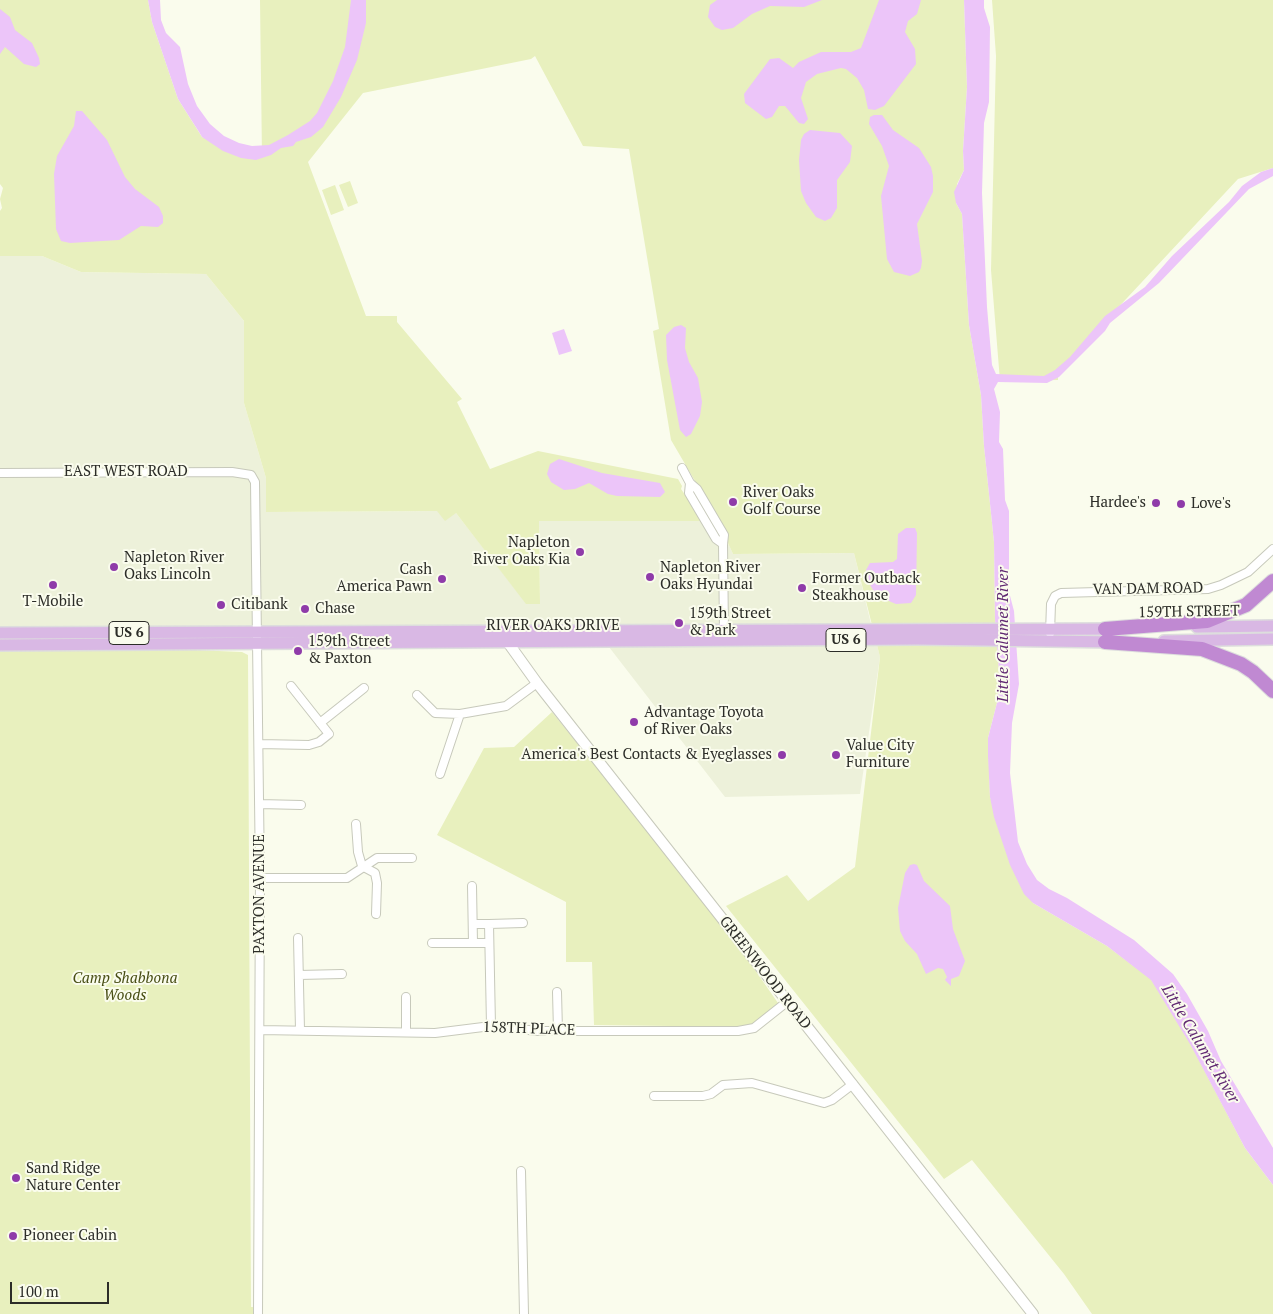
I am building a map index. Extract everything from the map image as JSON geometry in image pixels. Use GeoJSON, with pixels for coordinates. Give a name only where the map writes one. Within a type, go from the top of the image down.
{"type":"FeatureCollection","features":[{"type":"Feature","properties":{"kind":"highway"},"geometry":{"type":"LineString","coordinates":[[1105,635],[1207,621],[1246,605],[1273,581]]}},
{"type":"Feature","properties":{"kind":"highway"},"geometry":{"type":"LineString","coordinates":[[1105,635],[1202,649],[1241,664],[1254,672],[1273,691]]}},
{"type":"Feature","properties":{"kind":"main road","name":"159TH STREET"},"geometry":{"type":"LineString","coordinates":[[1105,635],[1273,626]]}},
{"type":"Feature","properties":{"kind":"main road","name":"RIVER OAKS DRIVE"},"geometry":{"type":"LineString","coordinates":[[0,645],[499,630],[724,635],[1105,635]]}},
{"type":"Feature","properties":{"kind":"main road","name":"RIVER OAKS DRIVE"},"geometry":{"type":"LineString","coordinates":[[0,633],[508,642],[724,635]]}},
{"type":"Feature","properties":{"kind":"main road","name":"159TH STREET"},"geometry":{"type":"LineString","coordinates":[[1105,635],[1273,639]]}},
{"type":"Feature","properties":{"kind":"street"},"geometry":{"type":"LineString","coordinates":[[682,468],[690,483],[697,489],[724,535],[722,544],[724,635]]}},
{"type":"Feature","properties":{"kind":"street","name":"EAST WEST ROAD"},"geometry":{"type":"LineString","coordinates":[[0,473],[232,472],[251,475]]}},
{"type":"Feature","properties":{"kind":"street","name":"PAXTON AVENUE"},"geometry":{"type":"LineString","coordinates":[[251,475],[256,489],[259,744],[260,1030],[258,1314]]}},
{"type":"Feature","properties":{"kind":"street","name":"VAN DAM ROAD"},"geometry":{"type":"LineString","coordinates":[[1050,634],[1051,604],[1055,596],[1061,593],[1070,591],[1208,588],[1222,585],[1248,572],[1273,549]]}},
{"type":"Feature","properties":{"kind":"street","name":"GREENWOOD ROAD"},"geometry":{"type":"LineString","coordinates":[[499,630],[537,683],[1034,1314]]}},
{"type":"Feature","properties":{"kind":"street"},"geometry":{"type":"LineString","coordinates":[[417,695],[434,713],[460,714],[506,706],[537,683]]}},
{"type":"Feature","properties":{"kind":"street"},"geometry":{"type":"LineString","coordinates":[[259,744],[309,745],[319,742],[328,734],[291,686]]}},
{"type":"Feature","properties":{"kind":"street"},"geometry":{"type":"LineString","coordinates":[[320,723],[364,688]]}},
{"type":"Feature","properties":{"kind":"street"},"geometry":{"type":"LineString","coordinates":[[440,774],[460,714]]}},
{"type":"Feature","properties":{"kind":"street"},"geometry":{"type":"LineString","coordinates":[[259,804],[301,804]]}},
{"type":"Feature","properties":{"kind":"street"},"geometry":{"type":"LineString","coordinates":[[356,824],[358,852],[362,866],[375,873],[377,883],[376,914]]}},
{"type":"Feature","properties":{"kind":"street"},"geometry":{"type":"LineString","coordinates":[[260,878],[347,878],[362,866],[377,858],[412,858]]}},
{"type":"Feature","properties":{"kind":"street"},"geometry":{"type":"LineString","coordinates":[[472,886],[473,943]]}},
{"type":"Feature","properties":{"kind":"street"},"geometry":{"type":"LineString","coordinates":[[473,924],[523,923]]}},
{"type":"Feature","properties":{"kind":"street"},"geometry":{"type":"LineString","coordinates":[[489,924],[491,1026]]}},
{"type":"Feature","properties":{"kind":"street"},"geometry":{"type":"LineString","coordinates":[[298,938],[300,1030]]}},
{"type":"Feature","properties":{"kind":"street"},"geometry":{"type":"LineString","coordinates":[[432,943],[489,943]]}},
{"type":"Feature","properties":{"kind":"street"},"geometry":{"type":"LineString","coordinates":[[298,975],[342,974]]}},
{"type":"Feature","properties":{"kind":"street"},"geometry":{"type":"LineString","coordinates":[[557,992],[558,1031]]}},
{"type":"Feature","properties":{"kind":"street"},"geometry":{"type":"LineString","coordinates":[[406,997],[406,1032]]}},
{"type":"Feature","properties":{"kind":"street","name":"158TH PLACE"},"geometry":{"type":"LineString","coordinates":[[260,1030],[435,1033],[491,1026],[538,1031],[747,1030],[754,1028],[788,1001]]}},
{"type":"Feature","properties":{"kind":"street"},"geometry":{"type":"LineString","coordinates":[[654,1096],[703,1096],[711,1094],[723,1085],[752,1083],[824,1103],[854,1084]]}},
{"type":"Feature","properties":{"kind":"street"},"geometry":{"type":"LineString","coordinates":[[521,1171],[524,1314]]}},
{"type":"Feature","properties":{"kind":"shaded area"},"geometry":{"type":"Polygon","coordinates":[[[0,256],[42,256],[81,272],[206,274],[244,321],[244,403],[266,478],[267,512],[437,511],[456,513],[527,604],[540,604],[539,521],[718,520],[733,554],[854,553],[871,624],[0,629],[0,256]]]}},
{"type":"Feature","properties":{"kind":"shaded area"},"geometry":{"type":"Polygon","coordinates":[[[877,645],[880,657],[860,794],[725,797],[609,647],[877,645]]]}},
{"type":"Feature","properties":{"kind":"green space","name":"River Oaks Golf Course"},"geometry":{"type":"Polygon","coordinates":[[[0,0],[148,0],[152,22],[178,99],[202,137],[262,158],[260,0],[964,0],[967,87],[963,151],[964,170],[957,184],[956,203],[962,214],[969,325],[981,395],[984,446],[994,542],[995,619],[999,671],[998,699],[988,738],[990,797],[1033,903],[1107,946],[1151,979],[1190,1043],[1245,1148],[1273,1185],[1273,1314],[1092,1314],[1064,1274],[972,1160],[944,1179],[726,906],[787,875],[808,901],[855,867],[880,657],[854,553],[733,554],[716,517],[671,440],[653,331],[659,329],[629,149],[583,146],[535,56],[531,59],[363,93],[308,162],[366,316],[397,316],[397,322],[462,399],[457,402],[490,469],[538,451],[678,479],[682,486],[681,489],[688,499],[691,499],[703,521],[539,521],[540,604],[526,604],[456,513],[445,521],[437,511],[266,512],[266,478],[244,403],[244,321],[206,274],[81,272],[42,256],[0,256],[0,211],[2,208],[0,199],[3,188],[0,184],[0,0]]]}},
{"type":"Feature","properties":{"kind":"green space"},"geometry":{"type":"Polygon","coordinates":[[[992,0],[1273,0],[1273,168],[1238,179],[1058,372],[1058,380],[1000,381],[991,270],[996,56],[992,0]]]}},
{"type":"Feature","properties":{"kind":"green space"},"geometry":{"type":"Polygon","coordinates":[[[350,181],[358,203],[348,207],[339,185],[350,181]]]}},
{"type":"Feature","properties":{"kind":"green space"},"geometry":{"type":"Polygon","coordinates":[[[335,185],[344,210],[331,215],[322,190],[335,185]]]}},
{"type":"Feature","properties":{"kind":"green space","name":"Camp Shabbona Woods"},"geometry":{"type":"Polygon","coordinates":[[[0,649],[170,649],[242,652],[248,655],[251,1307],[253,1307],[253,1314],[0,1314],[0,649]]]}},
{"type":"Feature","properties":{"kind":"green space"},"geometry":{"type":"Polygon","coordinates":[[[552,712],[723,924],[778,1003],[750,1027],[594,1025],[592,962],[566,962],[566,902],[437,835],[484,748],[514,747],[552,712]]]}},
{"type":"Feature","properties":{"kind":"water"},"geometry":{"type":"Polygon","coordinates":[[[148,0],[160,0],[161,20],[166,33],[180,47],[188,84],[197,106],[210,124],[224,136],[239,143],[252,146],[269,145],[310,121],[317,113],[333,81],[345,47],[351,0],[366,0],[366,23],[357,60],[341,97],[323,127],[311,137],[296,142],[293,146],[281,148],[271,155],[256,160],[241,158],[223,151],[202,137],[178,99],[152,22],[148,0]]]}},
{"type":"Feature","properties":{"kind":"water"},"geometry":{"type":"Polygon","coordinates":[[[717,0],[822,0],[804,7],[770,6],[752,14],[733,28],[722,30],[715,27],[708,17],[710,5],[717,0]]]}},
{"type":"Feature","properties":{"kind":"water"},"geometry":{"type":"Polygon","coordinates":[[[879,0],[921,0],[917,14],[908,21],[905,32],[915,49],[916,64],[884,106],[875,110],[868,109],[864,90],[857,78],[846,69],[841,68],[817,74],[806,82],[801,98],[808,119],[804,124],[799,123],[785,106],[779,106],[772,117],[766,119],[745,103],[744,94],[770,59],[779,58],[793,68],[799,62],[821,52],[851,52],[861,48],[879,0]]]}},
{"type":"Feature","properties":{"kind":"water","name":"Little Calumet River"},"geometry":{"type":"Polygon","coordinates":[[[964,0],[984,0],[984,8],[990,27],[989,102],[984,123],[982,193],[987,307],[992,365],[996,374],[1044,376],[1055,370],[1070,357],[1105,316],[1145,287],[1172,256],[1229,202],[1242,186],[1261,172],[1273,168],[1273,176],[1249,189],[1159,283],[1110,323],[1105,331],[1059,377],[1047,383],[998,382],[994,389],[1000,412],[999,442],[1003,449],[1005,500],[1009,511],[1009,592],[1014,611],[1019,684],[1012,723],[1010,773],[1018,842],[1027,864],[1037,880],[1134,940],[1173,974],[1187,994],[1208,1031],[1221,1061],[1273,1148],[1273,1185],[1245,1148],[1190,1044],[1151,980],[1107,946],[1033,903],[1024,894],[1010,865],[994,817],[990,797],[988,738],[998,699],[999,671],[995,619],[994,542],[984,446],[981,395],[969,325],[962,214],[956,203],[954,192],[964,170],[963,151],[967,87],[964,0]]]}},
{"type":"Feature","properties":{"kind":"water"},"geometry":{"type":"Polygon","coordinates":[[[0,9],[10,17],[15,30],[32,43],[40,64],[36,67],[24,64],[5,47],[0,54],[0,9]]]}},
{"type":"Feature","properties":{"kind":"water"},"geometry":{"type":"Polygon","coordinates":[[[76,111],[82,111],[107,140],[125,177],[135,189],[159,207],[163,216],[163,223],[158,227],[141,226],[119,240],[70,243],[61,241],[56,229],[54,174],[57,156],[74,126],[76,111]]]}},
{"type":"Feature","properties":{"kind":"water"},"geometry":{"type":"Polygon","coordinates":[[[882,115],[893,130],[919,148],[931,167],[933,192],[917,224],[922,261],[921,268],[919,272],[910,276],[894,272],[887,259],[881,196],[889,166],[882,146],[869,124],[870,117],[882,115]]]}},
{"type":"Feature","properties":{"kind":"water"},"geometry":{"type":"Polygon","coordinates":[[[810,130],[840,133],[852,146],[850,162],[837,180],[837,208],[831,218],[825,221],[816,217],[806,203],[801,191],[799,160],[801,140],[804,134],[810,130]]]}},
{"type":"Feature","properties":{"kind":"water"},"geometry":{"type":"Polygon","coordinates":[[[681,325],[686,328],[685,348],[689,362],[698,378],[702,402],[700,416],[691,434],[686,437],[680,430],[667,360],[666,335],[674,327],[681,325]]]}},
{"type":"Feature","properties":{"kind":"water"},"geometry":{"type":"Polygon","coordinates":[[[564,329],[572,351],[559,355],[552,333],[564,329]]]}},
{"type":"Feature","properties":{"kind":"water"},"geometry":{"type":"Polygon","coordinates":[[[559,459],[602,473],[660,483],[665,492],[660,497],[617,496],[608,494],[589,483],[575,489],[564,490],[551,482],[547,474],[550,464],[559,459]]]}},
{"type":"Feature","properties":{"kind":"water"},"geometry":{"type":"Polygon","coordinates":[[[906,528],[915,528],[917,533],[916,595],[911,603],[896,604],[877,596],[870,585],[866,570],[870,563],[893,562],[897,559],[898,534],[906,528]]]}},
{"type":"Feature","properties":{"kind":"water"},"geometry":{"type":"Polygon","coordinates":[[[910,865],[917,865],[924,881],[950,906],[953,929],[965,961],[959,976],[951,979],[951,986],[945,980],[947,977],[943,969],[938,968],[926,974],[917,954],[905,941],[900,931],[898,908],[905,873],[910,865]]]}},
{"type":"Feature","properties":{"kind":"place","name":"River Oaks Golf Course"},"geometry":{"type":"Point","coordinates":[733,502]}},
{"type":"Feature","properties":{"kind":"place","name":"Hardee's"},"geometry":{"type":"Point","coordinates":[1156,503]}},
{"type":"Feature","properties":{"kind":"place","name":"Love's"},"geometry":{"type":"Point","coordinates":[1181,504]}},
{"type":"Feature","properties":{"kind":"place","name":"Napleton River Oaks Kia"},"geometry":{"type":"Point","coordinates":[580,552]}},
{"type":"Feature","properties":{"kind":"place","name":"Napleton River Oaks Lincoln"},"geometry":{"type":"Point","coordinates":[114,567]}},
{"type":"Feature","properties":{"kind":"place","name":"Napleton River Oaks Hyundai"},"geometry":{"type":"Point","coordinates":[650,577]}},
{"type":"Feature","properties":{"kind":"place","name":"Cash America Pawn"},"geometry":{"type":"Point","coordinates":[442,579]}},
{"type":"Feature","properties":{"kind":"place","name":"T-Mobile"},"geometry":{"type":"Point","coordinates":[53,585]}},
{"type":"Feature","properties":{"kind":"place","name":"Former Outback Steakhouse"},"geometry":{"type":"Point","coordinates":[802,588]}},
{"type":"Feature","properties":{"kind":"place","name":"Citibank"},"geometry":{"type":"Point","coordinates":[221,605]}},
{"type":"Feature","properties":{"kind":"place","name":"Chase"},"geometry":{"type":"Point","coordinates":[305,609]}},
{"type":"Feature","properties":{"kind":"place","name":"159th Street & Park"},"geometry":{"type":"Point","coordinates":[679,623]}},
{"type":"Feature","properties":{"kind":"place","name":"159th Street & Paxton"},"geometry":{"type":"Point","coordinates":[298,651]}},
{"type":"Feature","properties":{"kind":"place","name":"Advantage Toyota of River Oaks"},"geometry":{"type":"Point","coordinates":[634,722]}},
{"type":"Feature","properties":{"kind":"place","name":"America's Best Contacts & Eyeglasses"},"geometry":{"type":"Point","coordinates":[782,755]}},
{"type":"Feature","properties":{"kind":"place","name":"Value City Furniture"},"geometry":{"type":"Point","coordinates":[836,755]}},
{"type":"Feature","properties":{"kind":"place","name":"Sand Ridge Nature Center"},"geometry":{"type":"Point","coordinates":[16,1178]}},
{"type":"Feature","properties":{"kind":"place","name":"Pioneer Cabin"},"geometry":{"type":"Point","coordinates":[13,1236]}}]}
